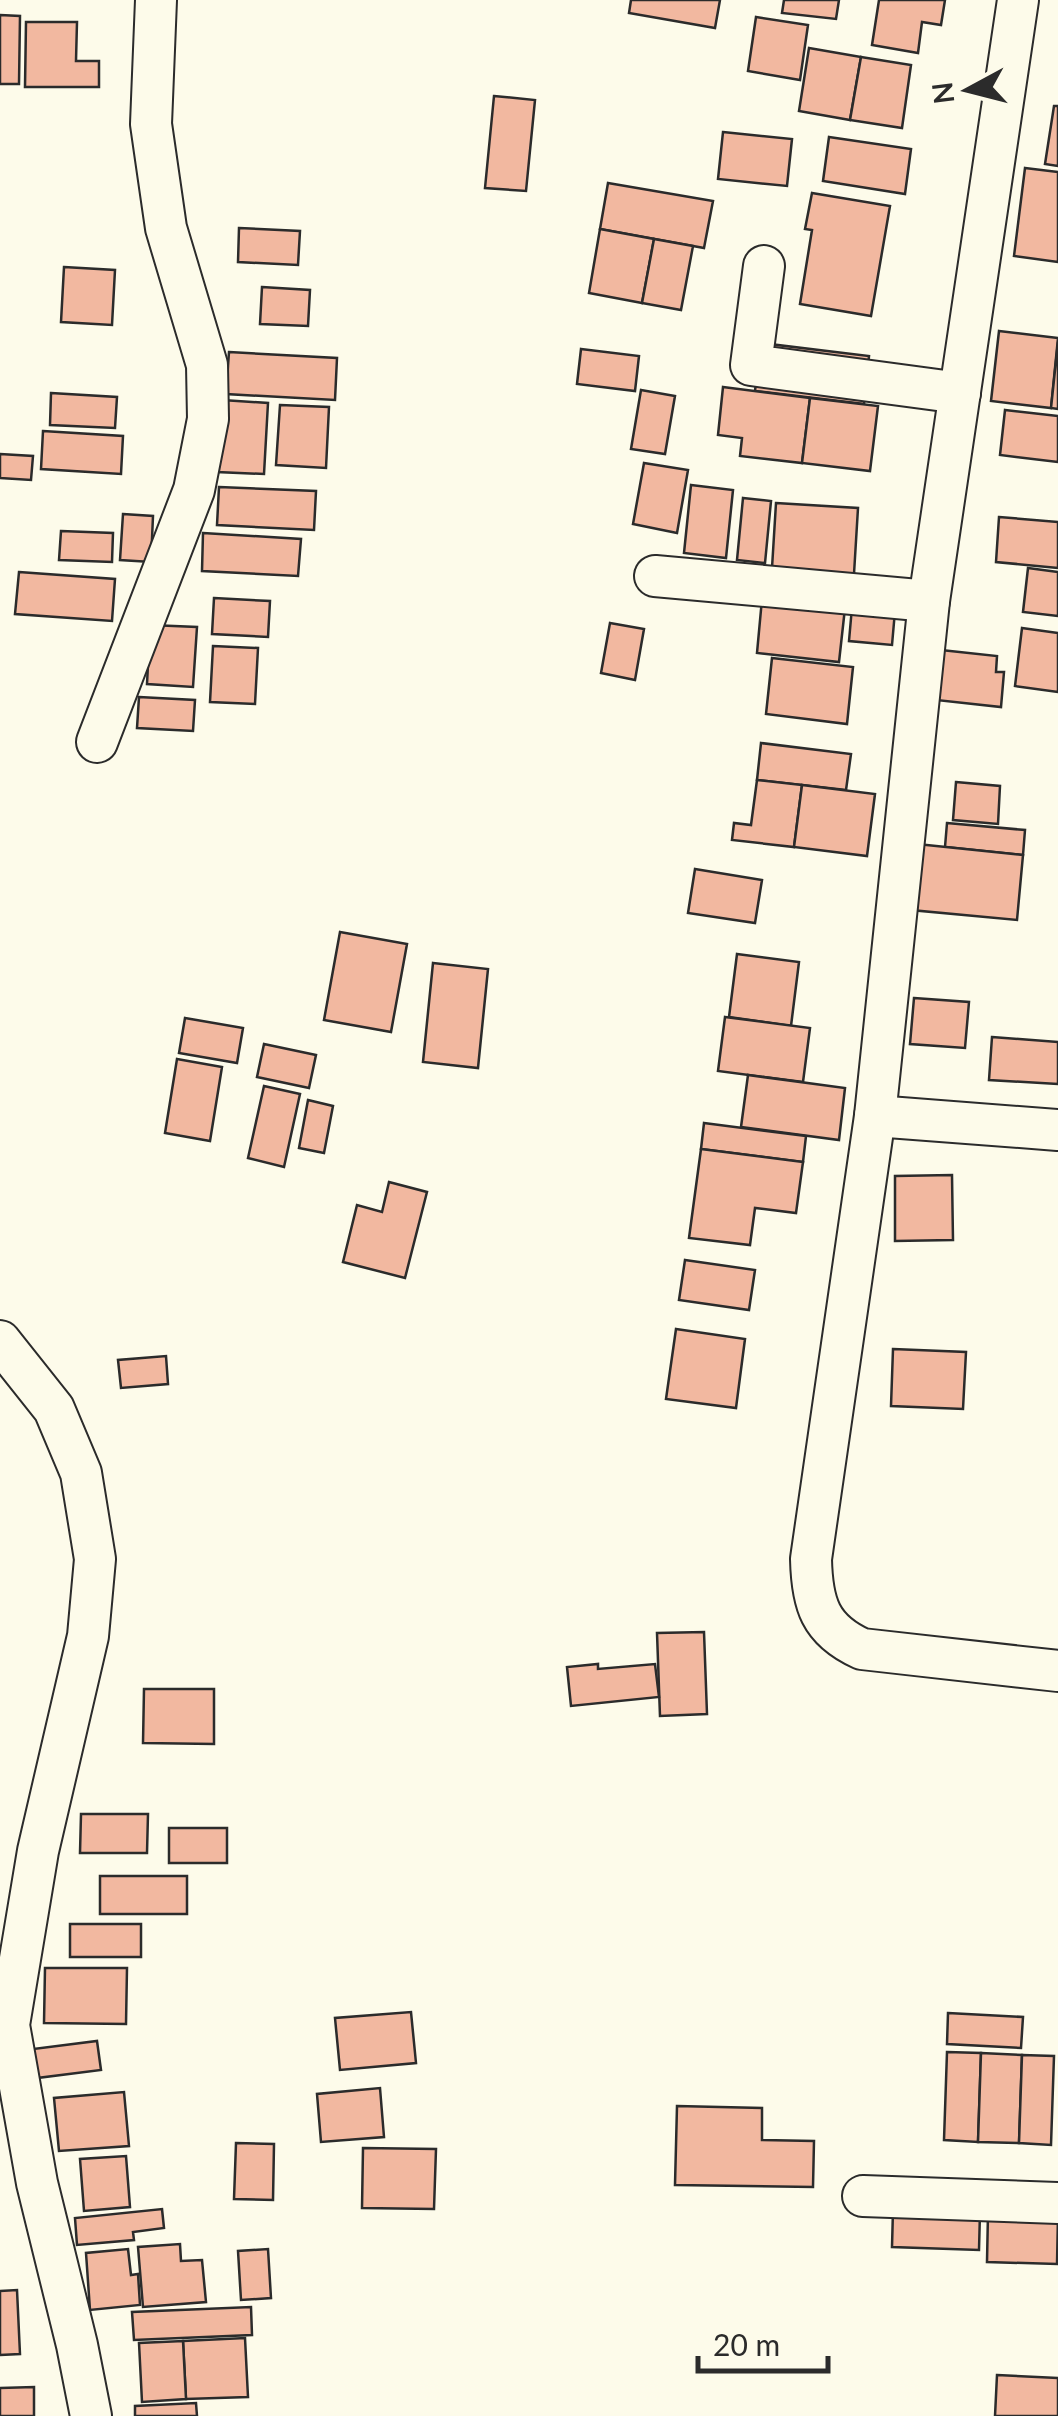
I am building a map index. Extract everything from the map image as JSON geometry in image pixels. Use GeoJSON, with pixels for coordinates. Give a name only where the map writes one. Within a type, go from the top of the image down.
{"type":"FeatureCollection","features":[{"type":"Feature","properties":{"kind":"street"},"geometry":{"type":"LineString","coordinates":[[97,742],[194,490],[208,419],[207,365],[166,228],[151,124],[156,0]]}},
{"type":"Feature","properties":{"kind":"street"},"geometry":{"type":"LineString","coordinates":[[1018,0],[930,601],[875,1116],[811,1559],[812,1591],[822,1616],[836,1637],[862,1649],[1058,1671]]}},
{"type":"Feature","properties":{"kind":"street"},"geometry":{"type":"LineString","coordinates":[[764,266],[751,365],[960,393]]}},
{"type":"Feature","properties":{"kind":"street"},"geometry":{"type":"LineString","coordinates":[[655,576],[930,601]]}},
{"type":"Feature","properties":{"kind":"street"},"geometry":{"type":"LineString","coordinates":[[875,1116],[1058,1130]]}},
{"type":"Feature","properties":{"kind":"street"},"geometry":{"type":"LineString","coordinates":[[0,1341],[54,1409],[81,1474],[94,1559],[88,1636],[38,1851],[5,2025],[36,2183],[78,2345],[91,2416]]}},
{"type":"Feature","properties":{"kind":"street"},"geometry":{"type":"LineString","coordinates":[[862,2196],[1058,2202]]}},
{"type":"Feature","properties":{"kind":"building"},"geometry":{"type":"Polygon","coordinates":[[[631,0],[720,0],[715,28],[629,13],[631,0]]]}},
{"type":"Feature","properties":{"kind":"building"},"geometry":{"type":"Polygon","coordinates":[[[784,0],[839,0],[836,19],[782,13],[784,0]]]}},
{"type":"Feature","properties":{"kind":"building"},"geometry":{"type":"Polygon","coordinates":[[[879,0],[945,0],[941,25],[922,22],[918,53],[872,45],[879,0]]]}},
{"type":"Feature","properties":{"kind":"building"},"geometry":{"type":"Polygon","coordinates":[[[0,15],[20,16],[19,84],[0,84],[0,15]]]}},
{"type":"Feature","properties":{"kind":"building"},"geometry":{"type":"Polygon","coordinates":[[[756,17],[808,25],[800,80],[748,71],[756,17]]]}},
{"type":"Feature","properties":{"kind":"building"},"geometry":{"type":"Polygon","coordinates":[[[26,22],[77,22],[76,61],[99,61],[99,87],[25,87],[26,22]]]}},
{"type":"Feature","properties":{"kind":"building"},"geometry":{"type":"Polygon","coordinates":[[[809,48],[861,57],[850,120],[799,111],[809,48]]]}},
{"type":"Feature","properties":{"kind":"building"},"geometry":{"type":"Polygon","coordinates":[[[861,57],[911,65],[902,128],[850,120],[861,57]]]}},
{"type":"Feature","properties":{"kind":"building"},"geometry":{"type":"Polygon","coordinates":[[[494,96],[535,100],[526,191],[485,188],[494,96]]]}},
{"type":"Feature","properties":{"kind":"building"},"geometry":{"type":"Polygon","coordinates":[[[1054,106],[1058,106],[1058,166],[1045,164],[1054,106]]]}},
{"type":"Feature","properties":{"kind":"building"},"geometry":{"type":"Polygon","coordinates":[[[723,132],[792,139],[787,186],[718,179],[723,132]]]}},
{"type":"Feature","properties":{"kind":"building"},"geometry":{"type":"Polygon","coordinates":[[[829,137],[911,149],[905,194],[823,181],[829,137]]]}},
{"type":"Feature","properties":{"kind":"building"},"geometry":{"type":"Polygon","coordinates":[[[1025,168],[1058,172],[1058,262],[1014,256],[1025,168]]]}},
{"type":"Feature","properties":{"kind":"building"},"geometry":{"type":"Polygon","coordinates":[[[608,183],[713,201],[704,248],[600,229],[608,183]]]}},
{"type":"Feature","properties":{"kind":"building"},"geometry":{"type":"Polygon","coordinates":[[[812,193],[890,206],[871,316],[800,304],[812,230],[805,229],[812,193]]]}},
{"type":"Feature","properties":{"kind":"building"},"geometry":{"type":"Polygon","coordinates":[[[239,228],[300,231],[298,265],[238,262],[239,228]]]}},
{"type":"Feature","properties":{"kind":"building"},"geometry":{"type":"Polygon","coordinates":[[[600,229],[654,239],[642,303],[589,293],[600,229]]]}},
{"type":"Feature","properties":{"kind":"building"},"geometry":{"type":"Polygon","coordinates":[[[654,239],[693,246],[681,310],[642,303],[654,239]]]}},
{"type":"Feature","properties":{"kind":"building"},"geometry":{"type":"Polygon","coordinates":[[[64,267],[115,270],[112,325],[61,322],[64,267]]]}},
{"type":"Feature","properties":{"kind":"building"},"geometry":{"type":"Polygon","coordinates":[[[262,287],[310,290],[308,326],[260,324],[262,287]]]}},
{"type":"Feature","properties":{"kind":"building"},"geometry":{"type":"Polygon","coordinates":[[[999,331],[1058,338],[1051,408],[991,401],[999,331]]]}},
{"type":"Feature","properties":{"kind":"building"},"geometry":{"type":"Polygon","coordinates":[[[1058,342],[1058,409],[1051,408],[1058,342]]]}},
{"type":"Feature","properties":{"kind":"building"},"geometry":{"type":"Polygon","coordinates":[[[761,343],[869,356],[864,404],[755,391],[761,343]]]}},
{"type":"Feature","properties":{"kind":"building"},"geometry":{"type":"Polygon","coordinates":[[[581,349],[639,356],[635,391],[577,384],[581,349]]]}},
{"type":"Feature","properties":{"kind":"building"},"geometry":{"type":"Polygon","coordinates":[[[229,352],[337,358],[335,400],[226,394],[229,352]]]}},
{"type":"Feature","properties":{"kind":"building"},"geometry":{"type":"Polygon","coordinates":[[[723,387],[810,398],[802,463],[740,456],[742,438],[718,435],[723,387]]]}},
{"type":"Feature","properties":{"kind":"building"},"geometry":{"type":"Polygon","coordinates":[[[641,390],[675,396],[665,454],[631,449],[641,390]]]}},
{"type":"Feature","properties":{"kind":"building"},"geometry":{"type":"Polygon","coordinates":[[[51,393],[117,397],[115,428],[50,425],[51,393]]]}},
{"type":"Feature","properties":{"kind":"building"},"geometry":{"type":"Polygon","coordinates":[[[810,398],[878,406],[870,471],[802,463],[810,398]]]}},
{"type":"Feature","properties":{"kind":"building"},"geometry":{"type":"Polygon","coordinates":[[[222,400],[268,403],[264,474],[217,472],[222,400]]]}},
{"type":"Feature","properties":{"kind":"building"},"geometry":{"type":"Polygon","coordinates":[[[280,405],[329,407],[326,468],[276,465],[280,405]]]}},
{"type":"Feature","properties":{"kind":"building"},"geometry":{"type":"Polygon","coordinates":[[[1005,410],[1058,416],[1058,462],[1000,455],[1005,410]]]}},
{"type":"Feature","properties":{"kind":"building"},"geometry":{"type":"Polygon","coordinates":[[[43,431],[123,436],[121,474],[41,469],[43,431]]]}},
{"type":"Feature","properties":{"kind":"building"},"geometry":{"type":"Polygon","coordinates":[[[0,454],[33,456],[31,480],[0,478],[0,454]]]}},
{"type":"Feature","properties":{"kind":"building"},"geometry":{"type":"Polygon","coordinates":[[[644,463],[688,470],[677,533],[633,524],[644,463]]]}},
{"type":"Feature","properties":{"kind":"building"},"geometry":{"type":"Polygon","coordinates":[[[691,485],[733,490],[726,558],[684,553],[691,485]]]}},
{"type":"Feature","properties":{"kind":"building"},"geometry":{"type":"Polygon","coordinates":[[[219,487],[316,491],[314,530],[217,525],[219,487]]]}},
{"type":"Feature","properties":{"kind":"building"},"geometry":{"type":"Polygon","coordinates":[[[743,498],[771,501],[765,563],[737,560],[743,498]]]}},
{"type":"Feature","properties":{"kind":"building"},"geometry":{"type":"Polygon","coordinates":[[[776,503],[858,508],[854,574],[772,568],[776,503]]]}},
{"type":"Feature","properties":{"kind":"building"},"geometry":{"type":"Polygon","coordinates":[[[123,514],[153,516],[151,562],[120,560],[123,514]]]}},
{"type":"Feature","properties":{"kind":"building"},"geometry":{"type":"Polygon","coordinates":[[[999,517],[1058,522],[1058,568],[996,562],[999,517]]]}},
{"type":"Feature","properties":{"kind":"building"},"geometry":{"type":"Polygon","coordinates":[[[61,531],[113,533],[112,562],[59,560],[61,531]]]}},
{"type":"Feature","properties":{"kind":"building"},"geometry":{"type":"Polygon","coordinates":[[[203,533],[301,539],[298,576],[202,571],[203,533]]]}},
{"type":"Feature","properties":{"kind":"building"},"geometry":{"type":"Polygon","coordinates":[[[1028,568],[1058,572],[1058,616],[1023,612],[1028,568]]]}},
{"type":"Feature","properties":{"kind":"building"},"geometry":{"type":"Polygon","coordinates":[[[19,572],[115,579],[112,621],[15,614],[19,572]]]}},
{"type":"Feature","properties":{"kind":"building"},"geometry":{"type":"Polygon","coordinates":[[[214,598],[270,601],[268,637],[212,634],[214,598]]]}},
{"type":"Feature","properties":{"kind":"building"},"geometry":{"type":"Polygon","coordinates":[[[762,599],[845,608],[839,662],[757,653],[762,599]]]}},
{"type":"Feature","properties":{"kind":"building"},"geometry":{"type":"Polygon","coordinates":[[[852,607],[895,611],[892,645],[849,641],[852,607]]]}},
{"type":"Feature","properties":{"kind":"building"},"geometry":{"type":"Polygon","coordinates":[[[610,623],[644,629],[635,680],[601,673],[610,623]]]}},
{"type":"Feature","properties":{"kind":"building"},"geometry":{"type":"Polygon","coordinates":[[[150,625],[197,627],[193,687],[147,684],[150,625]]]}},
{"type":"Feature","properties":{"kind":"building"},"geometry":{"type":"Polygon","coordinates":[[[1022,628],[1058,633],[1058,692],[1015,686],[1022,628]]]}},
{"type":"Feature","properties":{"kind":"building"},"geometry":{"type":"Polygon","coordinates":[[[213,646],[258,648],[255,704],[210,702],[213,646]]]}},
{"type":"Feature","properties":{"kind":"building"},"geometry":{"type":"Polygon","coordinates":[[[941,650],[997,656],[996,672],[1004,672],[1001,707],[936,700],[941,650]]]}},
{"type":"Feature","properties":{"kind":"building"},"geometry":{"type":"Polygon","coordinates":[[[772,658],[853,667],[847,724],[766,714],[772,658]]]}},
{"type":"Feature","properties":{"kind":"building"},"geometry":{"type":"Polygon","coordinates":[[[139,697],[195,700],[193,731],[137,728],[139,697]]]}},
{"type":"Feature","properties":{"kind":"building"},"geometry":{"type":"Polygon","coordinates":[[[761,743],[851,754],[846,790],[757,780],[761,743]]]}},
{"type":"Feature","properties":{"kind":"building"},"geometry":{"type":"Polygon","coordinates":[[[757,780],[802,785],[794,847],[732,840],[734,823],[751,825],[757,780]]]}},
{"type":"Feature","properties":{"kind":"building"},"geometry":{"type":"Polygon","coordinates":[[[956,782],[1000,786],[998,824],[953,820],[956,782]]]}},
{"type":"Feature","properties":{"kind":"building"},"geometry":{"type":"Polygon","coordinates":[[[802,785],[875,794],[867,856],[794,847],[802,785]]]}},
{"type":"Feature","properties":{"kind":"building"},"geometry":{"type":"Polygon","coordinates":[[[947,823],[1025,830],[1023,855],[945,847],[947,823]]]}},
{"type":"Feature","properties":{"kind":"building"},"geometry":{"type":"Polygon","coordinates":[[[917,844],[1023,855],[1017,920],[911,910],[917,844]]]}},
{"type":"Feature","properties":{"kind":"building"},"geometry":{"type":"Polygon","coordinates":[[[695,869],[762,880],[755,923],[688,913],[695,869]]]}},
{"type":"Feature","properties":{"kind":"building"},"geometry":{"type":"Polygon","coordinates":[[[340,932],[407,944],[391,1032],[324,1020],[340,932]]]}},
{"type":"Feature","properties":{"kind":"building"},"geometry":{"type":"Polygon","coordinates":[[[737,954],[799,962],[791,1026],[729,1017],[737,954]]]}},
{"type":"Feature","properties":{"kind":"building"},"geometry":{"type":"Polygon","coordinates":[[[433,963],[488,969],[478,1068],[423,1062],[433,963]]]}},
{"type":"Feature","properties":{"kind":"building"},"geometry":{"type":"Polygon","coordinates":[[[914,998],[969,1002],[965,1048],[910,1044],[914,998]]]}},
{"type":"Feature","properties":{"kind":"building"},"geometry":{"type":"Polygon","coordinates":[[[725,1017],[810,1028],[803,1082],[718,1071],[725,1017]]]}},
{"type":"Feature","properties":{"kind":"building"},"geometry":{"type":"Polygon","coordinates":[[[185,1018],[243,1028],[237,1063],[179,1053],[185,1018]]]}},
{"type":"Feature","properties":{"kind":"building"},"geometry":{"type":"Polygon","coordinates":[[[992,1037],[1058,1042],[1058,1084],[989,1080],[992,1037]]]}},
{"type":"Feature","properties":{"kind":"building"},"geometry":{"type":"Polygon","coordinates":[[[264,1044],[316,1055],[309,1088],[257,1077],[264,1044]]]}},
{"type":"Feature","properties":{"kind":"building"},"geometry":{"type":"Polygon","coordinates":[[[177,1059],[222,1067],[210,1141],[165,1133],[177,1059]]]}},
{"type":"Feature","properties":{"kind":"building"},"geometry":{"type":"Polygon","coordinates":[[[748,1075],[845,1088],[839,1140],[741,1127],[748,1075]]]}},
{"type":"Feature","properties":{"kind":"building"},"geometry":{"type":"Polygon","coordinates":[[[264,1086],[300,1094],[284,1167],[248,1158],[264,1086]]]}},
{"type":"Feature","properties":{"kind":"building"},"geometry":{"type":"Polygon","coordinates":[[[308,1100],[333,1106],[324,1153],[299,1148],[308,1100]]]}},
{"type":"Feature","properties":{"kind":"building"},"geometry":{"type":"Polygon","coordinates":[[[704,1123],[806,1136],[803,1162],[701,1149],[704,1123]]]}},
{"type":"Feature","properties":{"kind":"building"},"geometry":{"type":"Polygon","coordinates":[[[701,1149],[803,1162],[796,1213],[755,1208],[750,1245],[689,1238],[701,1149]]]}},
{"type":"Feature","properties":{"kind":"building"},"geometry":{"type":"Polygon","coordinates":[[[952,1175],[953,1240],[895,1241],[895,1176],[952,1175]]]}},
{"type":"Feature","properties":{"kind":"building"},"geometry":{"type":"Polygon","coordinates":[[[389,1182],[427,1192],[405,1278],[343,1262],[357,1205],[382,1212],[389,1182]]]}},
{"type":"Feature","properties":{"kind":"building"},"geometry":{"type":"Polygon","coordinates":[[[685,1260],[755,1270],[749,1310],[679,1300],[685,1260]]]}},
{"type":"Feature","properties":{"kind":"building"},"geometry":{"type":"Polygon","coordinates":[[[676,1329],[745,1339],[736,1408],[666,1399],[676,1329]]]}},
{"type":"Feature","properties":{"kind":"building"},"geometry":{"type":"Polygon","coordinates":[[[893,1349],[966,1352],[963,1409],[891,1406],[893,1349]]]}},
{"type":"Feature","properties":{"kind":"building"},"geometry":{"type":"Polygon","coordinates":[[[166,1356],[168,1384],[121,1388],[118,1360],[166,1356]]]}},
{"type":"Feature","properties":{"kind":"building"},"geometry":{"type":"Polygon","coordinates":[[[704,1632],[707,1714],[660,1716],[657,1633],[704,1632]]]}},
{"type":"Feature","properties":{"kind":"building"},"geometry":{"type":"Polygon","coordinates":[[[598,1664],[598,1669],[655,1664],[659,1697],[571,1706],[567,1667],[598,1664]]]}},
{"type":"Feature","properties":{"kind":"building"},"geometry":{"type":"Polygon","coordinates":[[[144,1689],[214,1689],[214,1744],[143,1743],[144,1689]]]}},
{"type":"Feature","properties":{"kind":"building"},"geometry":{"type":"Polygon","coordinates":[[[81,1814],[148,1814],[147,1853],[80,1853],[81,1814]]]}},
{"type":"Feature","properties":{"kind":"building"},"geometry":{"type":"Polygon","coordinates":[[[169,1828],[227,1828],[227,1863],[169,1863],[169,1828]]]}},
{"type":"Feature","properties":{"kind":"building"},"geometry":{"type":"Polygon","coordinates":[[[100,1876],[187,1876],[187,1914],[100,1914],[100,1876]]]}},
{"type":"Feature","properties":{"kind":"building"},"geometry":{"type":"Polygon","coordinates":[[[70,1924],[141,1924],[141,1957],[70,1957],[70,1924]]]}},
{"type":"Feature","properties":{"kind":"building"},"geometry":{"type":"Polygon","coordinates":[[[45,1968],[127,1968],[126,2024],[44,2023],[45,1968]]]}},
{"type":"Feature","properties":{"kind":"building"},"geometry":{"type":"Polygon","coordinates":[[[411,2012],[416,2063],[340,2070],[335,2018],[411,2012]]]}},
{"type":"Feature","properties":{"kind":"building"},"geometry":{"type":"Polygon","coordinates":[[[948,2013],[1023,2017],[1021,2048],[947,2044],[948,2013]]]}},
{"type":"Feature","properties":{"kind":"building"},"geometry":{"type":"Polygon","coordinates":[[[97,2041],[101,2070],[37,2078],[33,2049],[97,2041]]]}},
{"type":"Feature","properties":{"kind":"building"},"geometry":{"type":"Polygon","coordinates":[[[947,2052],[981,2053],[978,2142],[944,2140],[947,2052]]]}},
{"type":"Feature","properties":{"kind":"building"},"geometry":{"type":"Polygon","coordinates":[[[981,2053],[1022,2055],[1019,2143],[978,2142],[981,2053]]]}},
{"type":"Feature","properties":{"kind":"building"},"geometry":{"type":"Polygon","coordinates":[[[1022,2055],[1054,2056],[1051,2145],[1019,2143],[1022,2055]]]}},
{"type":"Feature","properties":{"kind":"building"},"geometry":{"type":"Polygon","coordinates":[[[380,2088],[384,2137],[321,2142],[317,2094],[380,2088]]]}},
{"type":"Feature","properties":{"kind":"building"},"geometry":{"type":"Polygon","coordinates":[[[124,2092],[129,2146],[59,2151],[54,2098],[124,2092]]]}},
{"type":"Feature","properties":{"kind":"building"},"geometry":{"type":"Polygon","coordinates":[[[677,2106],[762,2108],[762,2140],[814,2141],[813,2187],[675,2185],[677,2106]]]}},
{"type":"Feature","properties":{"kind":"building"},"geometry":{"type":"Polygon","coordinates":[[[236,2143],[274,2144],[273,2200],[234,2199],[236,2143]]]}},
{"type":"Feature","properties":{"kind":"building"},"geometry":{"type":"Polygon","coordinates":[[[363,2148],[436,2149],[434,2209],[362,2208],[363,2148]]]}},
{"type":"Feature","properties":{"kind":"building"},"geometry":{"type":"Polygon","coordinates":[[[126,2156],[130,2207],[84,2211],[80,2159],[126,2156]]]}},
{"type":"Feature","properties":{"kind":"building"},"geometry":{"type":"Polygon","coordinates":[[[162,2209],[164,2228],[133,2232],[134,2240],[77,2245],[75,2218],[162,2209]]]}},
{"type":"Feature","properties":{"kind":"building"},"geometry":{"type":"Polygon","coordinates":[[[893,2210],[980,2212],[979,2250],[892,2247],[893,2210]]]}},
{"type":"Feature","properties":{"kind":"building"},"geometry":{"type":"Polygon","coordinates":[[[988,2213],[1058,2215],[1057,2264],[987,2262],[988,2213]]]}},
{"type":"Feature","properties":{"kind":"building"},"geometry":{"type":"Polygon","coordinates":[[[180,2244],[181,2261],[202,2260],[206,2302],[143,2307],[138,2247],[180,2244]]]}},
{"type":"Feature","properties":{"kind":"building"},"geometry":{"type":"Polygon","coordinates":[[[128,2249],[131,2275],[138,2274],[140,2305],[90,2310],[86,2253],[128,2249]]]}},
{"type":"Feature","properties":{"kind":"building"},"geometry":{"type":"Polygon","coordinates":[[[268,2249],[271,2298],[241,2300],[238,2251],[268,2249]]]}},
{"type":"Feature","properties":{"kind":"building"},"geometry":{"type":"Polygon","coordinates":[[[17,2290],[20,2354],[0,2355],[0,2291],[17,2290]]]}},
{"type":"Feature","properties":{"kind":"building"},"geometry":{"type":"Polygon","coordinates":[[[251,2307],[252,2335],[134,2340],[132,2312],[251,2307]]]}},
{"type":"Feature","properties":{"kind":"building"},"geometry":{"type":"Polygon","coordinates":[[[245,2338],[248,2397],[186,2399],[183,2341],[245,2338]]]}},
{"type":"Feature","properties":{"kind":"building"},"geometry":{"type":"Polygon","coordinates":[[[183,2341],[186,2399],[142,2402],[139,2343],[183,2341]]]}},
{"type":"Feature","properties":{"kind":"building"},"geometry":{"type":"Polygon","coordinates":[[[997,2375],[1058,2378],[1058,2416],[995,2416],[997,2375]]]}},
{"type":"Feature","properties":{"kind":"building"},"geometry":{"type":"Polygon","coordinates":[[[34,2387],[34,2416],[0,2416],[0,2388],[34,2387]]]}},
{"type":"Feature","properties":{"kind":"building"},"geometry":{"type":"Polygon","coordinates":[[[196,2403],[197,2416],[135,2416],[135,2406],[196,2403]]]}}]}
